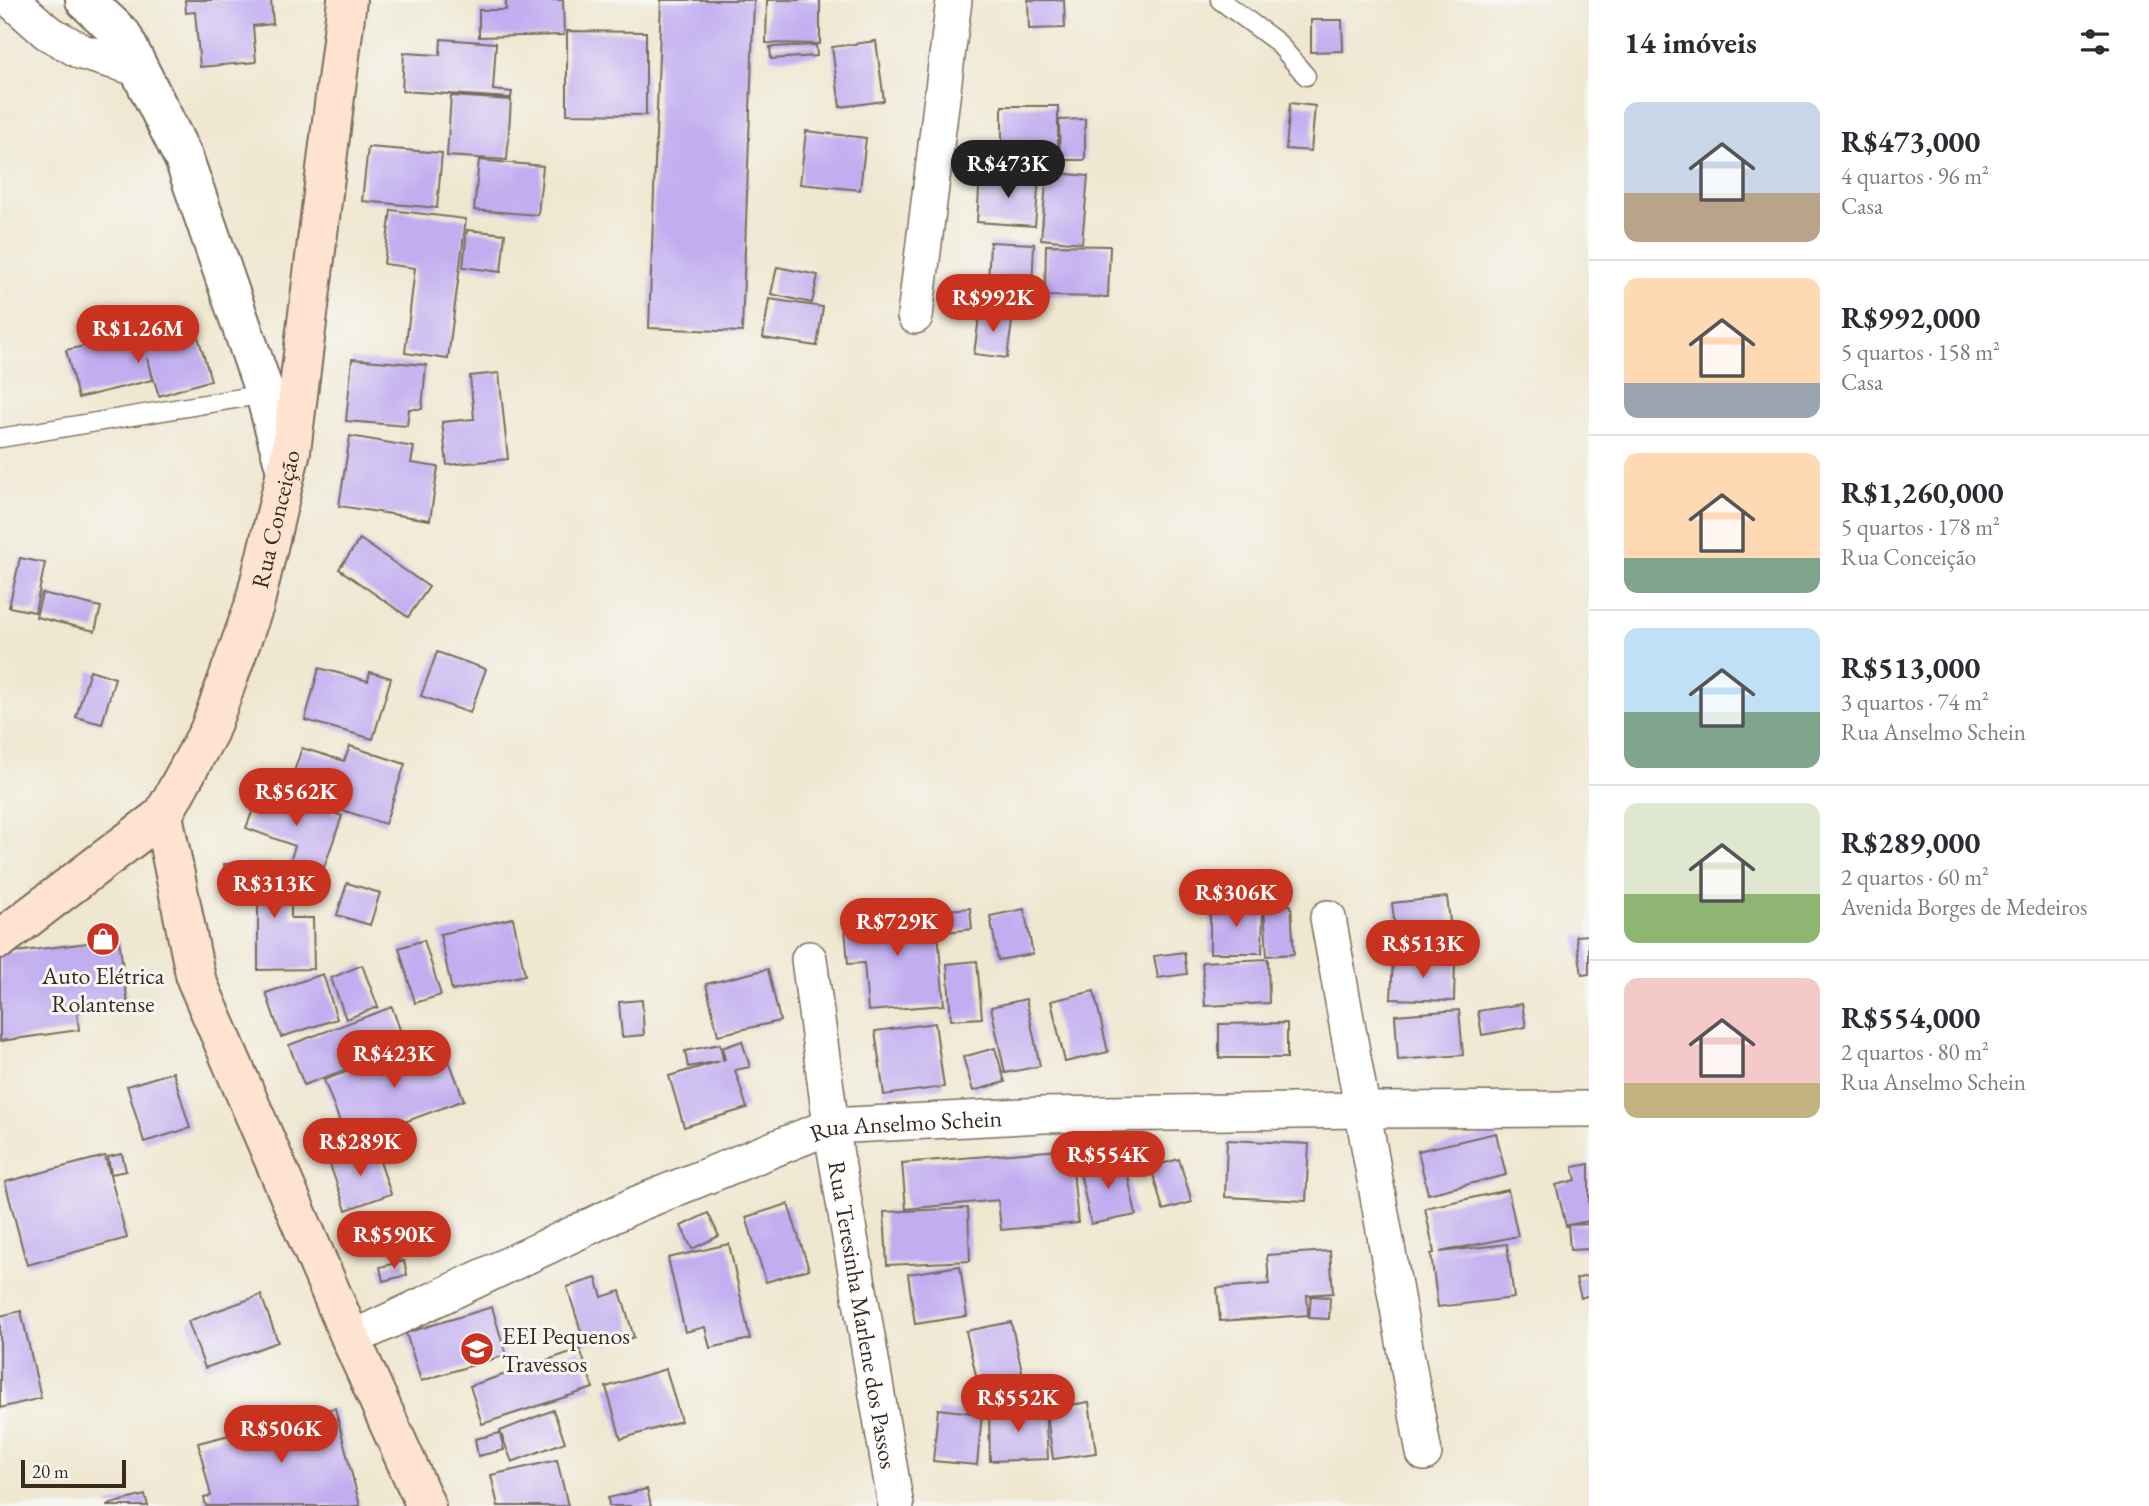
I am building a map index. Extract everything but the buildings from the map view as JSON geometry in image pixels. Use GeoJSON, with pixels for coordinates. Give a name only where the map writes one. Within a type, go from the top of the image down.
{"type":"FeatureCollection","features":[{"type":"Feature","properties":{"kind":"main road","name":"Rua Conceição"},"geometry":{"type":"LineString","coordinates":[[0,939],[163,816],[209,730],[254,606],[291,450],[347,0]]}},
{"type":"Feature","properties":{"kind":"main road"},"geometry":{"type":"LineString","coordinates":[[163,816],[196,979],[426,1506]]}},
{"type":"Feature","properties":{"kind":"street"},"geometry":{"type":"LineString","coordinates":[[11,0],[47,32],[82,52],[139,69]]}},
{"type":"Feature","properties":{"kind":"street"},"geometry":{"type":"LineString","coordinates":[[85,0],[122,35],[184,159],[265,394],[286,471]]}},
{"type":"Feature","properties":{"kind":"street"},"geometry":{"type":"LineString","coordinates":[[915,316],[954,0]]}},
{"type":"Feature","properties":{"kind":"street"},"geometry":{"type":"LineString","coordinates":[[1328,918],[1424,1453]]}},
{"type":"Feature","properties":{"kind":"street","name":"Rua Teresinha Marlene dos Passos"},"geometry":{"type":"LineString","coordinates":[[809,959],[831,1126],[896,1506]]}},
{"type":"Feature","properties":{"kind":"street","name":"Rua Anselmo Schein"},"geometry":{"type":"LineString","coordinates":[[351,1339],[637,1204],[831,1126],[1043,1115],[1589,1109]]}},
{"type":"Feature","properties":{"kind":"lane"},"geometry":{"type":"LineString","coordinates":[[1220,0],[1277,42],[1306,76]]}},
{"type":"Feature","properties":{"kind":"lane"},"geometry":{"type":"LineString","coordinates":[[0,438],[265,394]]}},
{"type":"Feature","properties":{"kind":"place","name":"Auto Elétrica Rolantense"},"geometry":{"type":"Point","coordinates":[103,939]}},
{"type":"Feature","properties":{"kind":"place","name":"EEI Pequenos Travessos"},"geometry":{"type":"Point","coordinates":[477,1349]}}]}
